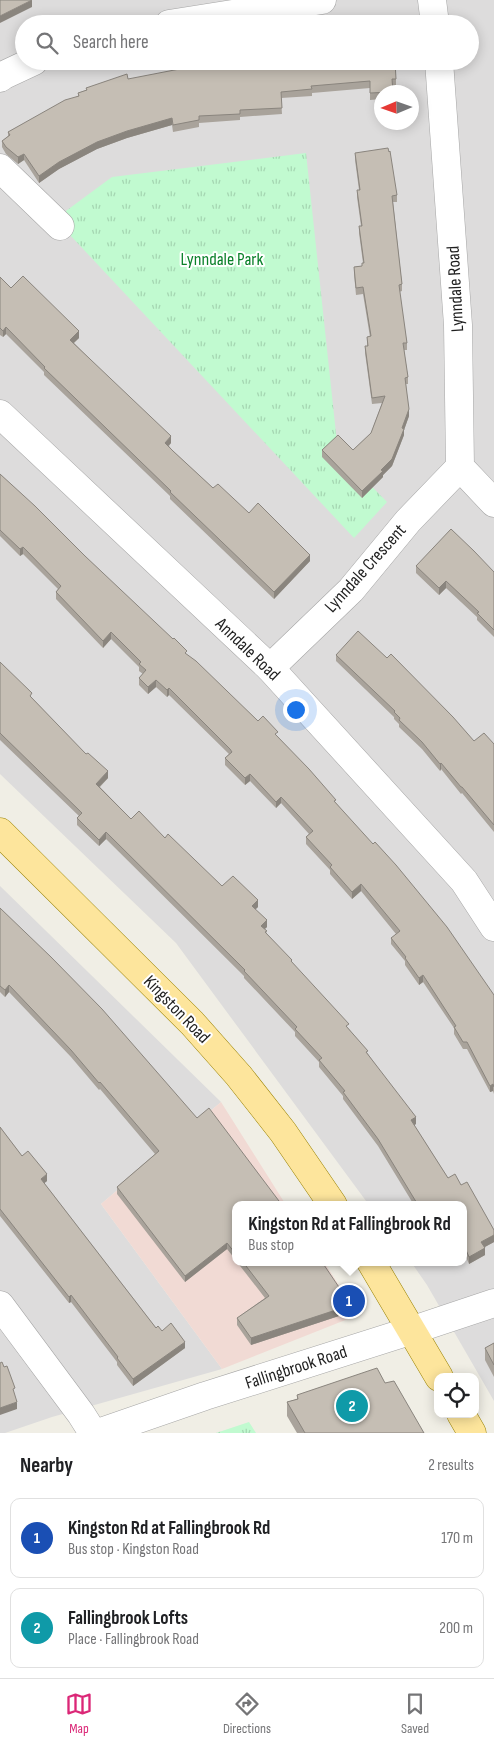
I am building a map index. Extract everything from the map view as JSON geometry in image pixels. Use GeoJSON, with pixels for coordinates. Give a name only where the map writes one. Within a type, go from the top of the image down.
{"type":"FeatureCollection","features":[{"type":"Feature","properties":{"kind":"main road","name":"Kingston Road"},"geometry":{"type":"LineString","coordinates":[[0,832],[192,1023],[239,1076],[283,1132],[330,1201]]}},
{"type":"Feature","properties":{"kind":"main road"},"geometry":{"type":"LineString","coordinates":[[373,1266],[438,1373]]}},
{"type":"Feature","properties":{"kind":"main road"},"geometry":{"type":"LineString","coordinates":[[463,1418],[472,1433]]}},
{"type":"Feature","properties":{"kind":"street"},"geometry":{"type":"LineString","coordinates":[[226,15],[322,0]]}},
{"type":"Feature","properties":{"kind":"street"},"geometry":{"type":"LineString","coordinates":[[432,0],[434,15]]}},
{"type":"Feature","properties":{"kind":"street"},"geometry":{"type":"LineString","coordinates":[[0,78],[16,70]]}},
{"type":"Feature","properties":{"kind":"street","name":"Lynndale Road"},"geometry":{"type":"LineString","coordinates":[[440,70],[458,325],[460,467]]}},
{"type":"Feature","properties":{"kind":"street"},"geometry":{"type":"LineString","coordinates":[[0,168],[60,226]]}},
{"type":"Feature","properties":{"kind":"street","name":"Anndale Road"},"geometry":{"type":"LineString","coordinates":[[0,414],[270,668],[464,881],[494,927]]}},
{"type":"Feature","properties":{"kind":"street"},"geometry":{"type":"LineString","coordinates":[[460,467],[494,503]]}},
{"type":"Feature","properties":{"kind":"street","name":"Lynndale Crescent"},"geometry":{"type":"LineString","coordinates":[[270,668],[351,590],[408,521],[460,467]]}},
{"type":"Feature","properties":{"kind":"street","name":"Fallingbrook Road"},"geometry":{"type":"LineString","coordinates":[[98,1433],[205,1396],[413,1330],[494,1302]]}},
{"type":"Feature","properties":{"kind":"street"},"geometry":{"type":"LineString","coordinates":[[0,1305],[93,1433]]}},
{"type":"Feature","properties":{"kind":"shaded area"},"geometry":{"type":"Polygon","coordinates":[[[0,0],[494,0],[494,1401],[427,1285],[414,1266],[467,1266],[467,1201],[366,1201],[176,943],[0,774],[0,0]]]}},
{"type":"Feature","properties":{"kind":"shaded area"},"geometry":{"type":"Polygon","coordinates":[[[0,886],[221,1102],[101,1204],[222,1369],[52,1417],[5,1433],[0,1433],[0,886]]]}},
{"type":"Feature","properties":{"kind":"shaded area"},"geometry":{"type":"Polygon","coordinates":[[[221,1102],[283,1201],[232,1201],[232,1266],[327,1266],[358,1315],[222,1369],[101,1204],[221,1102]]]}},
{"type":"Feature","properties":{"kind":"green space","name":"Lynndale Park"},"geometry":{"type":"Polygon","coordinates":[[[306,153],[338,452],[387,502],[354,538],[55,219],[112,177],[306,153]]]}},
{"type":"Feature","properties":{"kind":"green space"},"geometry":{"type":"Polygon","coordinates":[[[249,1422],[256,1433],[216,1433],[249,1422]]]}},
{"type":"Feature","properties":{"kind":"building"},"geometry":{"type":"Polygon","coordinates":[[[0,0],[32,0],[0,16],[0,0]]]}},
{"type":"Feature","properties":{"kind":"building"},"geometry":{"type":"Polygon","coordinates":[[[174,70],[396,70],[396,79],[392,79],[392,85],[374,85],[374,93],[370,93],[370,81],[311,86],[312,89],[281,92],[282,108],[240,110],[240,114],[199,116],[199,120],[173,125],[172,118],[97,142],[59,162],[39,176],[24,154],[18,157],[2,141],[10,135],[8,132],[65,100],[79,96],[78,93],[87,90],[86,88],[127,74],[128,79],[174,70]]]}},
{"type":"Feature","properties":{"kind":"building"},"geometry":{"type":"Polygon","coordinates":[[[388,148],[397,195],[392,196],[402,284],[399,285],[407,343],[403,343],[408,377],[405,378],[409,409],[402,428],[404,429],[392,459],[381,470],[383,471],[362,491],[322,450],[338,435],[353,450],[371,433],[385,396],[372,398],[365,346],[368,346],[367,337],[371,336],[363,287],[356,288],[354,267],[362,266],[362,263],[364,263],[359,226],[362,226],[357,190],[360,190],[355,153],[388,148]]]}},
{"type":"Feature","properties":{"kind":"building"},"geometry":{"type":"Polygon","coordinates":[[[23,276],[79,331],[70,340],[171,436],[165,443],[173,451],[213,488],[218,484],[249,513],[258,503],[310,555],[274,592],[44,368],[6,327],[3,331],[0,328],[0,277],[11,288],[23,276]]]}},
{"type":"Feature","properties":{"kind":"building"},"geometry":{"type":"Polygon","coordinates":[[[0,474],[174,638],[187,651],[185,653],[196,661],[258,721],[263,716],[278,732],[275,734],[309,769],[336,800],[334,801],[373,844],[375,842],[396,865],[447,927],[494,995],[494,1087],[493,1084],[490,1086],[467,1042],[463,1042],[454,1027],[456,1026],[423,975],[419,978],[391,938],[400,931],[361,884],[352,892],[330,867],[332,865],[306,837],[313,831],[281,797],[276,802],[250,774],[245,778],[225,758],[232,752],[230,749],[169,688],[167,690],[156,680],[148,687],[139,678],[146,670],[139,664],[141,662],[111,632],[103,641],[56,592],[61,586],[23,547],[20,549],[0,530],[0,474]]]}},
{"type":"Feature","properties":{"kind":"building"},"geometry":{"type":"Polygon","coordinates":[[[451,529],[494,572],[494,630],[477,613],[479,612],[446,581],[439,588],[416,566],[451,529]]]}},
{"type":"Feature","properties":{"kind":"building"},"geometry":{"type":"Polygon","coordinates":[[[358,631],[387,658],[391,654],[474,741],[484,733],[494,744],[494,825],[422,742],[399,720],[400,718],[395,711],[336,655],[358,631]]]}},
{"type":"Feature","properties":{"kind":"building"},"geometry":{"type":"Polygon","coordinates":[[[0,662],[32,693],[30,696],[86,754],[88,753],[108,771],[96,784],[131,819],[139,811],[165,838],[168,834],[222,886],[233,876],[258,900],[252,906],[267,920],[261,926],[267,931],[265,932],[349,1024],[346,1026],[368,1051],[366,1052],[416,1117],[411,1120],[448,1178],[455,1174],[461,1185],[467,1182],[494,1230],[494,1235],[481,1242],[485,1248],[469,1257],[467,1252],[467,1201],[416,1201],[378,1139],[343,1092],[345,1091],[319,1060],[322,1058],[295,1029],[297,1027],[245,970],[106,832],[99,840],[77,818],[82,813],[0,733],[0,662]]]}},
{"type":"Feature","properties":{"kind":"building"},"geometry":{"type":"Polygon","coordinates":[[[0,908],[102,1009],[197,1118],[209,1108],[279,1201],[232,1201],[232,1249],[227,1243],[185,1276],[117,1187],[159,1151],[100,1082],[9,985],[5,990],[0,986],[0,908]]]}},
{"type":"Feature","properties":{"kind":"building"},"geometry":{"type":"Polygon","coordinates":[[[0,1127],[22,1156],[28,1151],[47,1174],[41,1179],[156,1328],[158,1326],[162,1331],[171,1323],[185,1342],[133,1379],[71,1295],[69,1297],[0,1209],[0,1127]]]}},
{"type":"Feature","properties":{"kind":"building"},"geometry":{"type":"Polygon","coordinates":[[[246,1266],[325,1266],[351,1305],[251,1338],[237,1318],[269,1296],[246,1266]]]}},
{"type":"Feature","properties":{"kind":"building"},"geometry":{"type":"Polygon","coordinates":[[[494,1343],[494,1365],[485,1348],[494,1343]]]}},
{"type":"Feature","properties":{"kind":"building"},"geometry":{"type":"Polygon","coordinates":[[[2,1362],[4,1367],[7,1366],[15,1388],[13,1389],[17,1402],[0,1408],[0,1363],[2,1362]]]}},
{"type":"Feature","properties":{"kind":"building"},"geometry":{"type":"Polygon","coordinates":[[[377,1368],[385,1383],[394,1381],[424,1433],[305,1433],[287,1402],[298,1399],[297,1395],[377,1368]]]}},
{"type":"Feature","properties":{"kind":"place","name":"Kingston Rd at Fallingbrook Rd"},"geometry":{"type":"Point","coordinates":[349,1301]}},
{"type":"Feature","properties":{"kind":"place","name":"Fallingbrook Lofts"},"geometry":{"type":"Point","coordinates":[352,1406]}}]}
